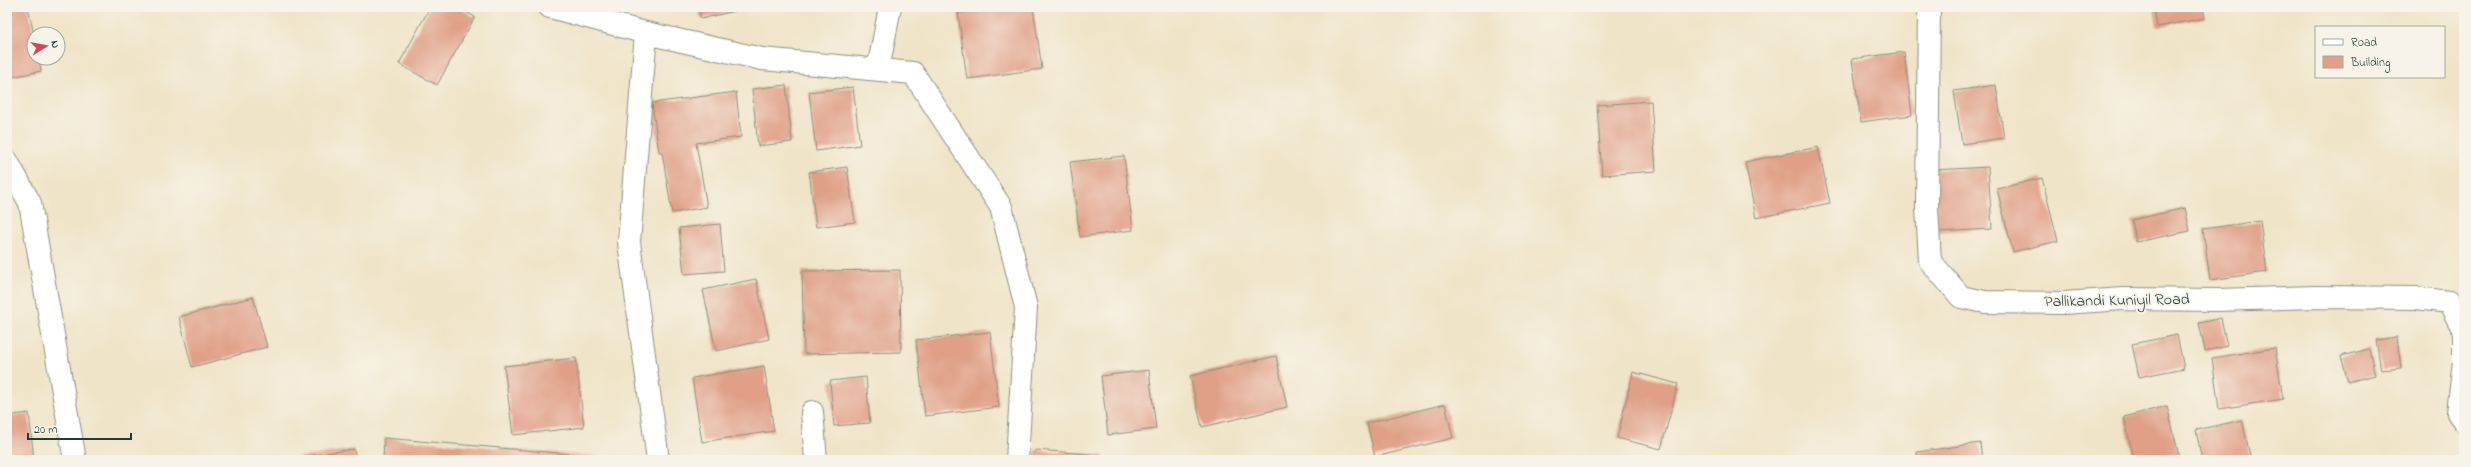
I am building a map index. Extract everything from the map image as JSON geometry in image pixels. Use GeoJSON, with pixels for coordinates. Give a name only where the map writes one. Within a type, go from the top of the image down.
{"type":"FeatureCollection","features":[{"type":"Feature","properties":{"kind":"street"},"geometry":{"type":"LineString","coordinates":[[550,7],[646,34],[762,59],[913,73],[1001,207],[1026,307],[1017,460]]}},
{"type":"Feature","properties":{"kind":"street"},"geometry":{"type":"LineString","coordinates":[[878,70],[890,7]]}},
{"type":"Feature","properties":{"kind":"street","name":"Pallikandi Kuniyil Road"},"geometry":{"type":"LineString","coordinates":[[1928,7],[1927,208],[1930,261],[1961,297],[1985,302],[2063,303],[2124,299],[2217,300],[2317,296],[2416,298],[2449,302],[2464,331],[2464,361],[2458,413],[2464,421]]}},
{"type":"Feature","properties":{"kind":"street"},"geometry":{"type":"LineString","coordinates":[[646,34],[630,242],[658,460]]}},
{"type":"Feature","properties":{"kind":"street"},"geometry":{"type":"LineString","coordinates":[[7,161],[30,203],[74,460]]}},
{"type":"Feature","properties":{"kind":"street"},"geometry":{"type":"LineString","coordinates":[[812,412],[816,460]]}},
{"type":"Feature","properties":{"kind":"building"},"geometry":{"type":"Polygon","coordinates":[[[7,7],[28,7],[32,26],[26,26],[26,66],[40,66],[41,71],[7,78],[7,7]]]}},
{"type":"Feature","properties":{"kind":"building"},"geometry":{"type":"Polygon","coordinates":[[[430,7],[457,7],[475,17],[437,85],[399,64],[430,7]]]}},
{"type":"Feature","properties":{"kind":"building"},"geometry":{"type":"Polygon","coordinates":[[[698,7],[747,7],[747,8],[701,19],[698,7]]]}},
{"type":"Feature","properties":{"kind":"building"},"geometry":{"type":"Polygon","coordinates":[[[1000,7],[1033,7],[1042,69],[967,79],[958,13],[1000,7]]]}},
{"type":"Feature","properties":{"kind":"building"},"geometry":{"type":"Polygon","coordinates":[[[2154,7],[2203,7],[2205,18],[2157,27],[2154,7]]]}},
{"type":"Feature","properties":{"kind":"building"},"geometry":{"type":"Polygon","coordinates":[[[1904,52],[1912,115],[1861,122],[1852,59],[1904,52]]]}},
{"type":"Feature","properties":{"kind":"building"},"geometry":{"type":"Polygon","coordinates":[[[786,85],[792,142],[758,146],[752,89],[786,85]]]}},
{"type":"Feature","properties":{"kind":"building"},"geometry":{"type":"Polygon","coordinates":[[[1996,85],[2004,138],[1962,144],[1954,91],[1996,85]]]}},
{"type":"Feature","properties":{"kind":"building"},"geometry":{"type":"Polygon","coordinates":[[[853,87],[860,145],[816,151],[809,92],[853,87]]]}},
{"type":"Feature","properties":{"kind":"building"},"geometry":{"type":"Polygon","coordinates":[[[736,92],[741,137],[696,143],[707,207],[672,213],[662,152],[659,152],[652,103],[736,92]]]}},
{"type":"Feature","properties":{"kind":"building"},"geometry":{"type":"Polygon","coordinates":[[[1651,101],[1656,171],[1602,175],[1597,105],[1651,101]]]}},
{"type":"Feature","properties":{"kind":"building"},"geometry":{"type":"Polygon","coordinates":[[[1818,147],[1830,203],[1756,218],[1745,162],[1818,147]]]}},
{"type":"Feature","properties":{"kind":"building"},"geometry":{"type":"Polygon","coordinates":[[[1124,156],[1133,230],[1080,237],[1070,162],[1124,156]]]}},
{"type":"Feature","properties":{"kind":"building"},"geometry":{"type":"Polygon","coordinates":[[[847,167],[855,222],[816,227],[809,172],[847,167]]]}},
{"type":"Feature","properties":{"kind":"building"},"geometry":{"type":"Polygon","coordinates":[[[1988,167],[1992,229],[1938,232],[1934,170],[1988,167]]]}},
{"type":"Feature","properties":{"kind":"building"},"geometry":{"type":"Polygon","coordinates":[[[2042,178],[2058,241],[2013,252],[1997,189],[2042,178]]]}},
{"type":"Feature","properties":{"kind":"building"},"geometry":{"type":"Polygon","coordinates":[[[2185,208],[2190,231],[2136,242],[2132,220],[2185,208]]]}},
{"type":"Feature","properties":{"kind":"building"},"geometry":{"type":"Polygon","coordinates":[[[2260,221],[2267,272],[2210,280],[2203,229],[2260,221]]]}},
{"type":"Feature","properties":{"kind":"building"},"geometry":{"type":"Polygon","coordinates":[[[720,224],[724,271],[684,274],[679,228],[720,224]]]}},
{"type":"Feature","properties":{"kind":"building"},"geometry":{"type":"Polygon","coordinates":[[[900,270],[901,352],[804,354],[802,271],[900,270]]]}},
{"type":"Feature","properties":{"kind":"building"},"geometry":{"type":"Polygon","coordinates":[[[756,279],[769,339],[716,351],[703,290],[756,279]]]}},
{"type":"Feature","properties":{"kind":"building"},"geometry":{"type":"Polygon","coordinates":[[[253,297],[267,347],[192,367],[179,317],[253,297]]]}},
{"type":"Feature","properties":{"kind":"building"},"geometry":{"type":"Polygon","coordinates":[[[2221,318],[2227,346],[2205,351],[2199,323],[2221,318]]]}},
{"type":"Feature","properties":{"kind":"building"},"geometry":{"type":"Polygon","coordinates":[[[990,332],[999,407],[925,416],[916,340],[990,332]]]}},
{"type":"Feature","properties":{"kind":"building"},"geometry":{"type":"Polygon","coordinates":[[[2177,335],[2184,368],[2139,377],[2132,344],[2177,335]]]}},
{"type":"Feature","properties":{"kind":"building"},"geometry":{"type":"Polygon","coordinates":[[[2397,337],[2401,368],[2381,370],[2376,340],[2397,337]]]}},
{"type":"Feature","properties":{"kind":"building"},"geometry":{"type":"Polygon","coordinates":[[[2275,348],[2283,399],[2219,409],[2212,358],[2275,348]]]}},
{"type":"Feature","properties":{"kind":"building"},"geometry":{"type":"Polygon","coordinates":[[[2369,349],[2375,375],[2348,382],[2341,356],[2369,349]]]}},
{"type":"Feature","properties":{"kind":"building"},"geometry":{"type":"Polygon","coordinates":[[[1276,356],[1287,407],[1202,427],[1190,376],[1276,356]]]}},
{"type":"Feature","properties":{"kind":"building"},"geometry":{"type":"Polygon","coordinates":[[[576,358],[584,427],[513,435],[504,366],[576,358]]]}},
{"type":"Feature","properties":{"kind":"building"},"geometry":{"type":"Polygon","coordinates":[[[764,366],[774,431],[702,442],[692,378],[764,366]]]}},
{"type":"Feature","properties":{"kind":"building"},"geometry":{"type":"Polygon","coordinates":[[[1149,370],[1156,429],[1108,435],[1101,376],[1149,370]]]}},
{"type":"Feature","properties":{"kind":"building"},"geometry":{"type":"Polygon","coordinates":[[[1633,372],[1678,384],[1661,449],[1617,438],[1633,372]]]}},
{"type":"Feature","properties":{"kind":"building"},"geometry":{"type":"Polygon","coordinates":[[[866,377],[870,423],[834,426],[830,381],[866,377]]]}},
{"type":"Feature","properties":{"kind":"building"},"geometry":{"type":"Polygon","coordinates":[[[1445,404],[1453,438],[1375,457],[1367,423],[1445,404]]]}},
{"type":"Feature","properties":{"kind":"building"},"geometry":{"type":"Polygon","coordinates":[[[2167,406],[2180,460],[2134,460],[2124,417],[2167,406]]]}},
{"type":"Feature","properties":{"kind":"building"},"geometry":{"type":"Polygon","coordinates":[[[29,413],[34,460],[7,460],[7,416],[29,413]]]}},
{"type":"Feature","properties":{"kind":"building"},"geometry":{"type":"Polygon","coordinates":[[[2242,420],[2251,460],[2202,460],[2196,430],[2242,420]]]}},
{"type":"Feature","properties":{"kind":"building"},"geometry":{"type":"Polygon","coordinates":[[[384,438],[628,459],[628,460],[383,460],[384,438]]]}},
{"type":"Feature","properties":{"kind":"building"},"geometry":{"type":"Polygon","coordinates":[[[1980,443],[1982,460],[1918,460],[1917,452],[1980,443]]]}},
{"type":"Feature","properties":{"kind":"building"},"geometry":{"type":"Polygon","coordinates":[[[354,449],[356,460],[286,460],[286,459],[354,449]]]}},
{"type":"Feature","properties":{"kind":"building"},"geometry":{"type":"Polygon","coordinates":[[[1035,450],[1103,455],[1103,460],[1034,460],[1035,450]]]}}]}
